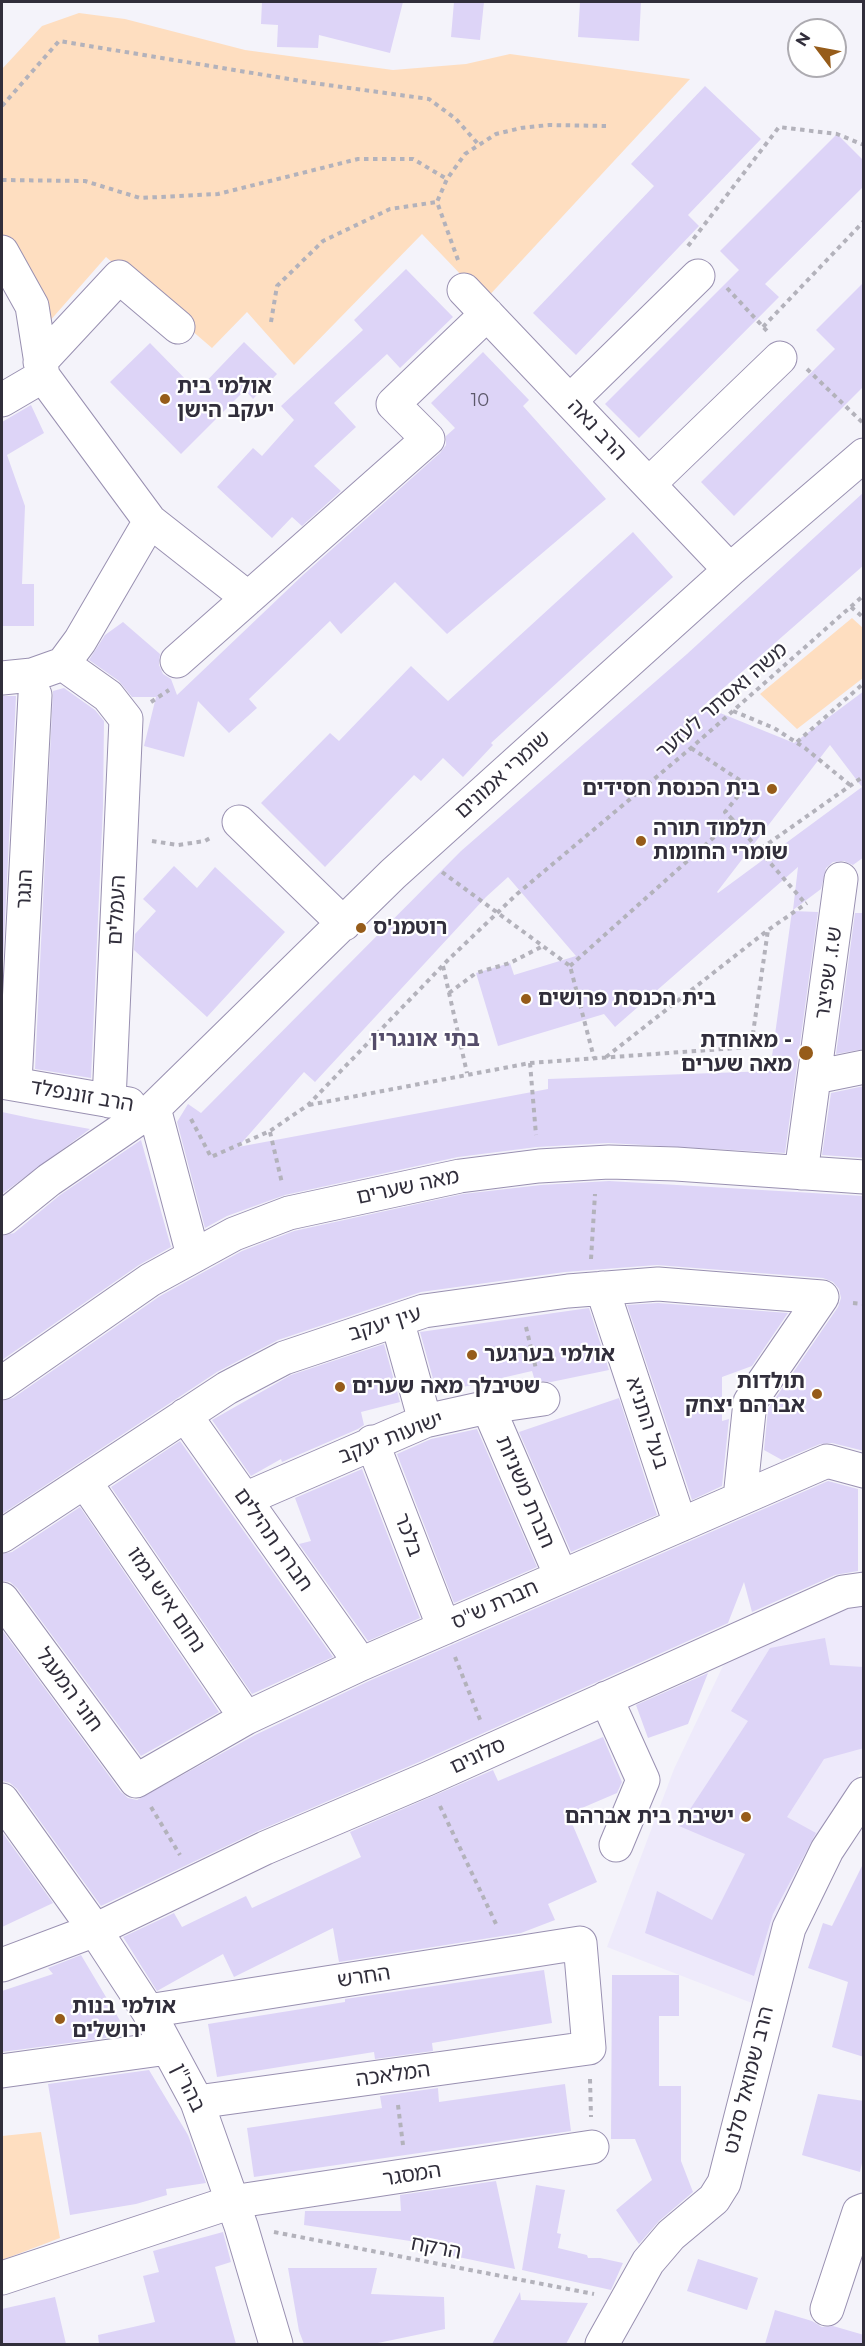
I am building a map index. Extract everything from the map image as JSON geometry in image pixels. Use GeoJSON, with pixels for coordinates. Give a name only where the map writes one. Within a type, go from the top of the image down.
{"type":"FeatureCollection","features":[{"type":"Feature","properties":{"kind":"street"},"geometry":{"type":"LineString","coordinates":[[2,252],[32,306],[42,369],[150,521],[248,598]]}},
{"type":"Feature","properties":{"kind":"street"},"geometry":{"type":"LineString","coordinates":[[570,401],[705,271]]}},
{"type":"Feature","properties":{"kind":"street"},"geometry":{"type":"LineString","coordinates":[[2,400],[42,369],[119,278],[178,327]]}},
{"type":"Feature","properties":{"kind":"street","name":"הרב נאה"},"geometry":{"type":"LineString","coordinates":[[464,290],[730,570]]}},
{"type":"Feature","properties":{"kind":"street"},"geometry":{"type":"LineString","coordinates":[[177,661],[428,439],[393,404],[487,314]]}},
{"type":"Feature","properties":{"kind":"street"},"geometry":{"type":"LineString","coordinates":[[649,484],[785,353]]}},
{"type":"Feature","properties":{"kind":"street","name":"שומרי אמונים"},"geometry":{"type":"LineString","coordinates":[[2,1218],[49,1180],[154,1108],[393,874],[730,570],[864,455]]}},
{"type":"Feature","properties":{"kind":"street"},"geometry":{"type":"LineString","coordinates":[[2,678],[32,675],[63,664],[80,641],[150,521]]}},
{"type":"Feature","properties":{"kind":"street"},"geometry":{"type":"LineString","coordinates":[[63,664],[108,696],[126,719]]}},
{"type":"Feature","properties":{"kind":"street","name":"הנגר"},"geometry":{"type":"LineString","coordinates":[[8,1083],[35,695]]}},
{"type":"Feature","properties":{"kind":"street","name":"העמלים"},"geometry":{"type":"LineString","coordinates":[[109,1101],[126,719]]}},
{"type":"Feature","properties":{"kind":"street"},"geometry":{"type":"LineString","coordinates":[[239,822],[344,924]]}},
{"type":"Feature","properties":{"kind":"street","name":"ש.ז. שפיצר"},"geometry":{"type":"LineString","coordinates":[[801,1173],[814,1077],[848,892]]}},
{"type":"Feature","properties":{"kind":"street"},"geometry":{"type":"LineString","coordinates":[[814,1077],[864,1067]]}},
{"type":"Feature","properties":{"kind":"street","name":"הרב זוננפלד"},"geometry":{"type":"LineString","coordinates":[[8,1083],[154,1108],[193,1256]]}},
{"type":"Feature","properties":{"kind":"street","name":"מאה שערים"},"geometry":{"type":"LineString","coordinates":[[2,1383],[150,1280],[234,1234],[290,1213],[460,1176],[539,1166],[597,1163],[676,1164],[864,1178]]}},
{"type":"Feature","properties":{"kind":"street","name":"עין יעקב"},"geometry":{"type":"LineString","coordinates":[[2,1536],[227,1388],[284,1358],[424,1311],[595,1289],[658,1284],[822,1298],[750,1402],[740,1498]]}},
{"type":"Feature","properties":{"kind":"street","name":"בעל התניא"},"geometry":{"type":"LineString","coordinates":[[595,1289],[680,1524]]}},
{"type":"Feature","properties":{"kind":"street"},"geometry":{"type":"LineString","coordinates":[[397,1320],[425,1421]]}},
{"type":"Feature","properties":{"kind":"street","name":"ישועות יעקב"},"geometry":{"type":"LineString","coordinates":[[245,1499],[372,1442],[425,1421],[488,1407],[543,1399]]}},
{"type":"Feature","properties":{"kind":"street","name":"חברת משניות"},"geometry":{"type":"LineString","coordinates":[[488,1407],[561,1576]]}},
{"type":"Feature","properties":{"kind":"street","name":"חברת תהילים"},"geometry":{"type":"LineString","coordinates":[[185,1415],[361,1664]]}},
{"type":"Feature","properties":{"kind":"street","name":"בלכר"},"geometry":{"type":"LineString","coordinates":[[372,1442],[444,1628]]}},
{"type":"Feature","properties":{"kind":"street","name":"חברת ש\"ס"},"geometry":{"type":"LineString","coordinates":[[136,1781],[246,1718],[361,1664],[740,1498],[827,1461],[864,1471]]}},
{"type":"Feature","properties":{"kind":"street","name":"נחום איש גמזו"},"geometry":{"type":"LineString","coordinates":[[85,1482],[246,1718]]}},
{"type":"Feature","properties":{"kind":"street","name":"סלונים"},"geometry":{"type":"LineString","coordinates":[[2,1965],[95,1930],[265,1848],[427,1779],[843,1592],[864,1589]]}},
{"type":"Feature","properties":{"kind":"street","name":"חוני המעגל"},"geometry":{"type":"LineString","coordinates":[[2,1599],[136,1781]]}},
{"type":"Feature","properties":{"kind":"street"},"geometry":{"type":"LineString","coordinates":[[606,1698],[643,1779],[616,1845]]}},
{"type":"Feature","properties":{"kind":"street","name":"הרב שמואל סלנט"},"geometry":{"type":"LineString","coordinates":[[602,2344],[648,2262],[671,2235],[714,2199],[724,2183],[789,1928],[827,1850],[864,1794]]}},
{"type":"Feature","properties":{"kind":"street","name":"בהר\"ן"},"geometry":{"type":"LineString","coordinates":[[2,1800],[95,1930],[148,2011],[197,2102],[237,2214],[276,2344]]}},
{"type":"Feature","properties":{"kind":"street","name":"החרש"},"geometry":{"type":"LineString","coordinates":[[148,2011],[580,1943],[589,2048]]}},
{"type":"Feature","properties":{"kind":"street"},"geometry":{"type":"LineString","coordinates":[[2,2071],[168,2048]]}},
{"type":"Feature","properties":{"kind":"street","name":"המלאכה"},"geometry":{"type":"LineString","coordinates":[[197,2102],[589,2048]]}},
{"type":"Feature","properties":{"kind":"street","name":"המסגר"},"geometry":{"type":"LineString","coordinates":[[2,2278],[237,2214],[406,2176],[592,2147]]}},
{"type":"Feature","properties":{"kind":"street"},"geometry":{"type":"LineString","coordinates":[[827,2309],[859,2212],[864,2210]]}},
{"type":"Feature","properties":{"kind":"path"},"geometry":{"type":"LineString","coordinates":[[2,105],[59,41],[313,83],[429,99],[456,119],[479,145]]}},
{"type":"Feature","properties":{"kind":"path"},"geometry":{"type":"LineString","coordinates":[[464,290],[455,245],[437,202],[447,179],[465,154],[496,134],[521,128],[549,125],[606,126]]}},
{"type":"Feature","properties":{"kind":"path"},"geometry":{"type":"LineString","coordinates":[[864,145],[837,134],[779,127],[687,246],[705,271],[763,327],[785,353],[864,424]]}},
{"type":"Feature","properties":{"kind":"path"},"geometry":{"type":"LineString","coordinates":[[2,180],[85,181],[140,198],[218,194],[358,159],[413,159],[447,179]]}},
{"type":"Feature","properties":{"kind":"path"},"geometry":{"type":"LineString","coordinates":[[271,322],[277,286],[323,241],[390,209],[437,202]]}},
{"type":"Feature","properties":{"kind":"path"},"geometry":{"type":"LineString","coordinates":[[763,327],[864,221]]}},
{"type":"Feature","properties":{"kind":"path","name":"משה ואסתר לעזער"},"geometry":{"type":"LineString","coordinates":[[199,1133],[211,1157],[270,1131],[308,1105],[498,912],[691,748],[864,595]]}},
{"type":"Feature","properties":{"kind":"path"},"geometry":{"type":"LineString","coordinates":[[851,607],[864,618]]}},
{"type":"Feature","properties":{"kind":"path"},"geometry":{"type":"LineString","coordinates":[[126,719],[171,689],[177,661]]}},
{"type":"Feature","properties":{"kind":"path"},"geometry":{"type":"LineString","coordinates":[[797,742],[864,683]]}},
{"type":"Feature","properties":{"kind":"path"},"geometry":{"type":"LineString","coordinates":[[733,711],[774,728],[797,742],[850,785]]}},
{"type":"Feature","properties":{"kind":"path"},"geometry":{"type":"LineString","coordinates":[[691,748],[747,785],[725,812],[806,904]]}},
{"type":"Feature","properties":{"kind":"path"},"geometry":{"type":"LineString","coordinates":[[743,831],[759,850],[864,776]]}},
{"type":"Feature","properties":{"kind":"path"},"geometry":{"type":"LineString","coordinates":[[570,966],[733,820]]}},
{"type":"Feature","properties":{"kind":"path"},"geometry":{"type":"LineString","coordinates":[[121,827],[152,841],[178,845],[205,841],[239,822]]}},
{"type":"Feature","properties":{"kind":"path"},"geometry":{"type":"LineString","coordinates":[[436,868],[570,966],[594,1058]]}},
{"type":"Feature","properties":{"kind":"path"},"geometry":{"type":"LineString","coordinates":[[606,1058],[768,930],[806,904],[848,892]]}},
{"type":"Feature","properties":{"kind":"path"},"geometry":{"type":"LineString","coordinates":[[308,1105],[467,1073],[530,1063],[751,1047],[768,930]]}},
{"type":"Feature","properties":{"kind":"path"},"geometry":{"type":"LineString","coordinates":[[449,993],[476,973],[510,963],[543,946]]}},
{"type":"Feature","properties":{"kind":"path"},"geometry":{"type":"LineString","coordinates":[[443,966],[467,1073]]}},
{"type":"Feature","properties":{"kind":"path"},"geometry":{"type":"LineString","coordinates":[[530,1063],[539,1166]]}},
{"type":"Feature","properties":{"kind":"path"},"geometry":{"type":"LineString","coordinates":[[270,1131],[290,1213]]}},
{"type":"Feature","properties":{"kind":"path"},"geometry":{"type":"LineString","coordinates":[[595,1289],[597,1163]]}},
{"type":"Feature","properties":{"kind":"path"},"geometry":{"type":"LineString","coordinates":[[519,1298],[543,1399]]}},
{"type":"Feature","properties":{"kind":"path"},"geometry":{"type":"LineString","coordinates":[[444,1628],[492,1749]]}},
{"type":"Feature","properties":{"kind":"path"},"geometry":{"type":"LineString","coordinates":[[427,1779],[510,1954]]}},
{"type":"Feature","properties":{"kind":"path"},"geometry":{"type":"LineString","coordinates":[[136,1781],[196,1883]]}},
{"type":"Feature","properties":{"kind":"path"},"geometry":{"type":"LineString","coordinates":[[589,2048],[592,2147]]}},
{"type":"Feature","properties":{"kind":"path"},"geometry":{"type":"LineString","coordinates":[[395,2074],[406,2176]]}},
{"type":"Feature","properties":{"kind":"path","name":"הרקח"},"geometry":{"type":"LineString","coordinates":[[237,2214],[626,2301]]}},
{"type":"Feature","properties":{"kind":"shaded area"},"geometry":{"type":"Polygon","coordinates":[[[79,13],[125,19],[245,50],[393,70],[466,64],[510,54],[690,79],[485,300],[422,234],[294,365],[247,312],[212,348],[106,257],[48,323],[2,233],[2,69],[42,26],[79,13]]]}},
{"type":"Feature","properties":{"kind":"shaded area"},"geometry":{"type":"Polygon","coordinates":[[[852,618],[863,628],[863,678],[797,729],[760,694],[852,618]]]}},
{"type":"Feature","properties":{"kind":"shaded area","name":"ישיבת בית אברהם"},"geometry":{"type":"Polygon","coordinates":[[[863,1602],[863,1768],[807,1864],[757,2005],[607,1947],[674,1769],[731,1649],[863,1602]]]}},
{"type":"Feature","properties":{"kind":"shaded area"},"geometry":{"type":"Polygon","coordinates":[[[41,2132],[60,2238],[2,2260],[2,2136],[41,2132]]]}},
{"type":"Feature","properties":{"kind":"building"},"geometry":{"type":"Polygon","coordinates":[[[262,2],[403,2],[390,53],[319,35],[318,48],[277,47],[278,25],[261,24],[262,2]]]}},
{"type":"Feature","properties":{"kind":"building"},"geometry":{"type":"Polygon","coordinates":[[[454,2],[484,2],[480,40],[451,37],[454,2]]]}},
{"type":"Feature","properties":{"kind":"building"},"geometry":{"type":"Polygon","coordinates":[[[580,2],[641,2],[639,41],[578,37],[580,2]]]}},
{"type":"Feature","properties":{"kind":"building"},"geometry":{"type":"Polygon","coordinates":[[[705,86],[761,139],[688,215],[699,226],[576,355],[533,313],[654,186],[631,164],[705,86]]]}},
{"type":"Feature","properties":{"kind":"building"},"geometry":{"type":"Polygon","coordinates":[[[837,134],[864,161],[864,186],[765,284],[779,297],[639,438],[605,404],[739,270],[720,251],[837,134]]]}},
{"type":"Feature","properties":{"kind":"building"},"geometry":{"type":"Polygon","coordinates":[[[406,269],[453,317],[400,368],[387,354],[334,403],[356,427],[314,466],[341,491],[302,526],[292,517],[272,538],[217,487],[253,448],[262,456],[294,420],[281,406],[363,330],[354,320],[406,269]]]}},
{"type":"Feature","properties":{"kind":"building"},"geometry":{"type":"Polygon","coordinates":[[[864,282],[864,386],[734,516],[701,482],[835,349],[816,330],[864,282]]]}},
{"type":"Feature","properties":{"kind":"building","name":"אולמי בית יעקב הישן"},"geometry":{"type":"Polygon","coordinates":[[[244,342],[277,374],[253,399],[245,390],[181,454],[110,382],[150,343],[197,391],[244,342]]]}},
{"type":"Feature","properties":{"kind":"building"},"geometry":{"type":"Polygon","coordinates":[[[483,352],[529,400],[523,406],[606,499],[447,634],[395,582],[341,634],[330,621],[249,699],[257,708],[229,733],[198,701],[184,757],[144,746],[156,697],[132,697],[119,681],[89,660],[105,635],[123,622],[160,654],[159,665],[163,674],[171,679],[177,695],[303,575],[440,453],[446,445],[446,436],[455,428],[431,403],[483,352]]]}},
{"type":"Feature","properties":{"kind":"building"},"geometry":{"type":"Polygon","coordinates":[[[31,405],[44,433],[7,455],[25,506],[22,584],[34,584],[34,626],[2,626],[2,422],[31,405]]]}},
{"type":"Feature","properties":{"kind":"building"},"geometry":{"type":"Polygon","coordinates":[[[864,492],[864,565],[703,706],[794,743],[864,691],[864,857],[853,865],[844,861],[833,862],[826,868],[821,889],[793,910],[798,867],[615,1027],[604,1014],[498,1046],[476,973],[510,963],[514,975],[576,956],[508,877],[486,897],[315,1082],[304,1072],[238,1147],[548,1089],[548,1079],[770,1071],[792,911],[818,912],[785,1153],[608,1143],[537,1147],[458,1157],[285,1195],[227,1216],[205,1228],[177,1122],[188,1104],[201,1113],[461,851],[687,654],[864,492]],[[830,745],[717,892],[718,893],[862,787],[830,745]]]}},
{"type":"Feature","properties":{"kind":"building"},"geometry":{"type":"Polygon","coordinates":[[[633,532],[673,577],[491,743],[493,745],[463,777],[443,758],[421,781],[414,775],[325,867],[261,803],[330,733],[339,741],[411,666],[448,701],[633,532]]]}},
{"type":"Feature","properties":{"kind":"building"},"geometry":{"type":"Polygon","coordinates":[[[64,688],[95,710],[104,721],[103,806],[91,1078],[35,1069],[53,691],[64,688]]]}},
{"type":"Feature","properties":{"kind":"building"},"geometry":{"type":"Polygon","coordinates":[[[2,696],[16,696],[2,981],[2,696]]]}},
{"type":"Feature","properties":{"kind":"building"},"geometry":{"type":"Polygon","coordinates":[[[174,866],[197,888],[215,867],[285,932],[207,1017],[134,950],[135,934],[156,911],[143,899],[174,866]]]}},
{"type":"Feature","properties":{"kind":"building"},"geometry":{"type":"Polygon","coordinates":[[[855,913],[864,913],[864,1049],[836,1054],[855,913]]]}},
{"type":"Feature","properties":{"kind":"building"},"geometry":{"type":"Polygon","coordinates":[[[864,1086],[864,1158],[822,1155],[831,1093],[864,1086]]]}},
{"type":"Feature","properties":{"kind":"building"},"geometry":{"type":"Polygon","coordinates":[[[2,1112],[35,1119],[90,1129],[2,1194],[2,1112]]]}},
{"type":"Feature","properties":{"kind":"building"},"geometry":{"type":"Polygon","coordinates":[[[141,1140],[171,1247],[139,1265],[2,1360],[2,1236],[14,1233],[60,1195],[141,1140]]]}},
{"type":"Feature","properties":{"kind":"building"},"geometry":{"type":"Polygon","coordinates":[[[609,1181],[864,1196],[864,1451],[832,1443],[820,1444],[782,1460],[764,1450],[768,1409],[838,1307],[841,1298],[839,1289],[833,1282],[823,1278],[657,1265],[565,1272],[421,1292],[278,1340],[217,1372],[2,1514],[2,1401],[13,1398],[160,1296],[242,1251],[294,1231],[463,1194],[541,1185],[609,1181]]]}},
{"type":"Feature","properties":{"kind":"building"},"geometry":{"type":"Polygon","coordinates":[[[658,1303],[788,1313],[752,1366],[722,1377],[722,1421],[729,1419],[722,1486],[692,1500],[627,1305],[658,1303]]]}},
{"type":"Feature","properties":{"kind":"building"},"geometry":{"type":"Polygon","coordinates":[[[589,1308],[609,1370],[551,1382],[535,1381],[532,1371],[437,1393],[420,1332],[589,1308]]]}},
{"type":"Feature","properties":{"kind":"building"},"geometry":{"type":"Polygon","coordinates":[[[384,1344],[400,1402],[361,1412],[364,1425],[358,1429],[282,1462],[281,1459],[251,1476],[212,1420],[291,1375],[384,1344]]]}},
{"type":"Feature","properties":{"kind":"building"},"geometry":{"type":"Polygon","coordinates":[[[619,1398],[657,1515],[571,1552],[519,1432],[619,1398]]]}},
{"type":"Feature","properties":{"kind":"building"},"geometry":{"type":"Polygon","coordinates":[[[477,1429],[537,1567],[454,1603],[397,1454],[431,1439],[477,1429]]]}},
{"type":"Feature","properties":{"kind":"building"},"geometry":{"type":"Polygon","coordinates":[[[180,1441],[333,1657],[252,1694],[111,1487],[180,1441]]]}},
{"type":"Feature","properties":{"kind":"building"},"geometry":{"type":"Polygon","coordinates":[[[362,1469],[420,1618],[368,1641],[299,1544],[311,1541],[295,1498],[362,1469]]]}},
{"type":"Feature","properties":{"kind":"building"},"geometry":{"type":"Polygon","coordinates":[[[828,1481],[858,1489],[858,1571],[835,1575],[752,1612],[744,1582],[728,1623],[419,1762],[258,1831],[101,1906],[17,1789],[10,1783],[2,1781],[2,1630],[121,1792],[128,1798],[137,1800],[255,1735],[369,1681],[828,1481]]]}},
{"type":"Feature","properties":{"kind":"building"},"geometry":{"type":"Polygon","coordinates":[[[80,1507],[219,1712],[141,1756],[17,1588],[10,1582],[2,1581],[2,1554],[12,1552],[80,1507]]]}},
{"type":"Feature","properties":{"kind":"building"},"geometry":{"type":"Polygon","coordinates":[[[825,1638],[830,1665],[864,1667],[864,1748],[824,1759],[787,1817],[816,1833],[773,1914],[754,1976],[645,1933],[657,1891],[712,1920],[745,1854],[679,1826],[748,1721],[731,1711],[770,1648],[825,1638]]]}},
{"type":"Feature","properties":{"kind":"building"},"geometry":{"type":"Polygon","coordinates":[[[708,1673],[688,1724],[648,1738],[636,1705],[708,1673]]]}},
{"type":"Feature","properties":{"kind":"building"},"geometry":{"type":"Polygon","coordinates":[[[603,1737],[622,1782],[617,1793],[568,1814],[597,1882],[548,1904],[555,1920],[521,1933],[339,1962],[333,1928],[234,1977],[223,1954],[157,1991],[123,1937],[174,1913],[182,1927],[246,1896],[252,1908],[361,1857],[350,1832],[493,1770],[498,1781],[603,1737]]]}},
{"type":"Feature","properties":{"kind":"building"},"geometry":{"type":"Polygon","coordinates":[[[2,1832],[53,1903],[2,1927],[2,1832]]]}},
{"type":"Feature","properties":{"kind":"building"},"geometry":{"type":"Polygon","coordinates":[[[864,1862],[864,2057],[832,2047],[848,1982],[808,1968],[823,1923],[832,1926],[864,1862]]]}},
{"type":"Feature","properties":{"kind":"building","name":"אולמי בנות ירושלים"},"geometry":{"type":"Polygon","coordinates":[[[81,1955],[125,2029],[106,2038],[2,2052],[2,1991],[53,1974],[48,1968],[81,1955]]]}},
{"type":"Feature","properties":{"kind":"building"},"geometry":{"type":"Polygon","coordinates":[[[544,1970],[552,2023],[432,2043],[433,2051],[375,2059],[374,2052],[217,2077],[208,2024],[345,2002],[345,1999],[544,1970]]]}},
{"type":"Feature","properties":{"kind":"building"},"geometry":{"type":"Polygon","coordinates":[[[612,1975],[679,1975],[679,2016],[659,2016],[659,2086],[681,2086],[681,2161],[693,2192],[659,2221],[639,2244],[616,2210],[652,2180],[635,2139],[611,2139],[612,1975]]]}},
{"type":"Feature","properties":{"kind":"building"},"geometry":{"type":"Polygon","coordinates":[[[149,2070],[188,2135],[206,2183],[166,2189],[167,2195],[136,2204],[70,2215],[48,2084],[149,2070]]]}},
{"type":"Feature","properties":{"kind":"building"},"geometry":{"type":"Polygon","coordinates":[[[565,2084],[571,2131],[254,2177],[247,2128],[382,2108],[380,2096],[438,2088],[439,2102],[565,2084]]]}},
{"type":"Feature","properties":{"kind":"building"},"geometry":{"type":"Polygon","coordinates":[[[818,2094],[864,2101],[864,2154],[860,2172],[802,2155],[818,2094]]]}},
{"type":"Feature","properties":{"kind":"building"},"geometry":{"type":"Polygon","coordinates":[[[496,2181],[515,2269],[449,2255],[450,2247],[304,2225],[305,2211],[401,2211],[400,2195],[496,2181]]]}},
{"type":"Feature","properties":{"kind":"building"},"geometry":{"type":"Polygon","coordinates":[[[536,2185],[565,2190],[557,2233],[561,2234],[558,2248],[587,2255],[588,2258],[623,2263],[611,2290],[522,2270],[536,2185]]]}},
{"type":"Feature","properties":{"kind":"building"},"geometry":{"type":"Polygon","coordinates":[[[223,2232],[231,2262],[215,2267],[236,2344],[99,2344],[98,2335],[155,2322],[143,2276],[159,2272],[153,2251],[223,2232]]]}},
{"type":"Feature","properties":{"kind":"building"},"geometry":{"type":"Polygon","coordinates":[[[698,2259],[758,2278],[747,2310],[687,2291],[698,2259]]]}},
{"type":"Feature","properties":{"kind":"building"},"geometry":{"type":"Polygon","coordinates":[[[288,2268],[377,2268],[371,2294],[444,2297],[445,2329],[373,2344],[304,2344],[299,2331],[288,2268]]]}},
{"type":"Feature","properties":{"kind":"building"},"geometry":{"type":"Polygon","coordinates":[[[520,2292],[521,2300],[588,2303],[566,2344],[492,2344],[520,2292]]]}},
{"type":"Feature","properties":{"kind":"building"},"geometry":{"type":"Polygon","coordinates":[[[55,2297],[66,2344],[2,2344],[2,2309],[55,2297]]]}},
{"type":"Feature","properties":{"kind":"building"},"geometry":{"type":"Polygon","coordinates":[[[775,2310],[812,2321],[822,2327],[833,2326],[864,2335],[864,2344],[765,2344],[775,2310]]]}},
{"type":"Feature","properties":{"kind":"place","name":"אולמי בית יעקב הישן"},"geometry":{"type":"Point","coordinates":[165,399]}},
{"type":"Feature","properties":{"kind":"place","name":"בית הכנסת חסידים"},"geometry":{"type":"Point","coordinates":[772,789]}},
{"type":"Feature","properties":{"kind":"place","name":"תלמוד תורה שומרי החומות"},"geometry":{"type":"Point","coordinates":[641,841]}},
{"type":"Feature","properties":{"kind":"place","name":"רוטמנ'ס"},"geometry":{"type":"Point","coordinates":[361,928]}},
{"type":"Feature","properties":{"kind":"place","name":"בית הכנסת פרושים"},"geometry":{"type":"Point","coordinates":[526,999]}},
{"type":"Feature","properties":{"kind":"place","name":"מאוחדת - מאה שערים"},"geometry":{"type":"Point","coordinates":[806,1053]}},
{"type":"Feature","properties":{"kind":"place","name":"אולמי בערגער"},"geometry":{"type":"Point","coordinates":[472,1355]}},
{"type":"Feature","properties":{"kind":"place","name":"שטיבלך מאה שערים"},"geometry":{"type":"Point","coordinates":[340,1387]}},
{"type":"Feature","properties":{"kind":"place","name":"תולדות אברהם יצחק"},"geometry":{"type":"Point","coordinates":[817,1394]}},
{"type":"Feature","properties":{"kind":"place","name":"ישיבת בית אברהם"},"geometry":{"type":"Point","coordinates":[746,1817]}},
{"type":"Feature","properties":{"kind":"place","name":"אולמי בנות ירושלים"},"geometry":{"type":"Point","coordinates":[60,2019]}},
{"type":"Feature","properties":{"kind":"district","name":"בתי אונגרין"},"geometry":{"type":"Point","coordinates":[425,1040]}}]}
